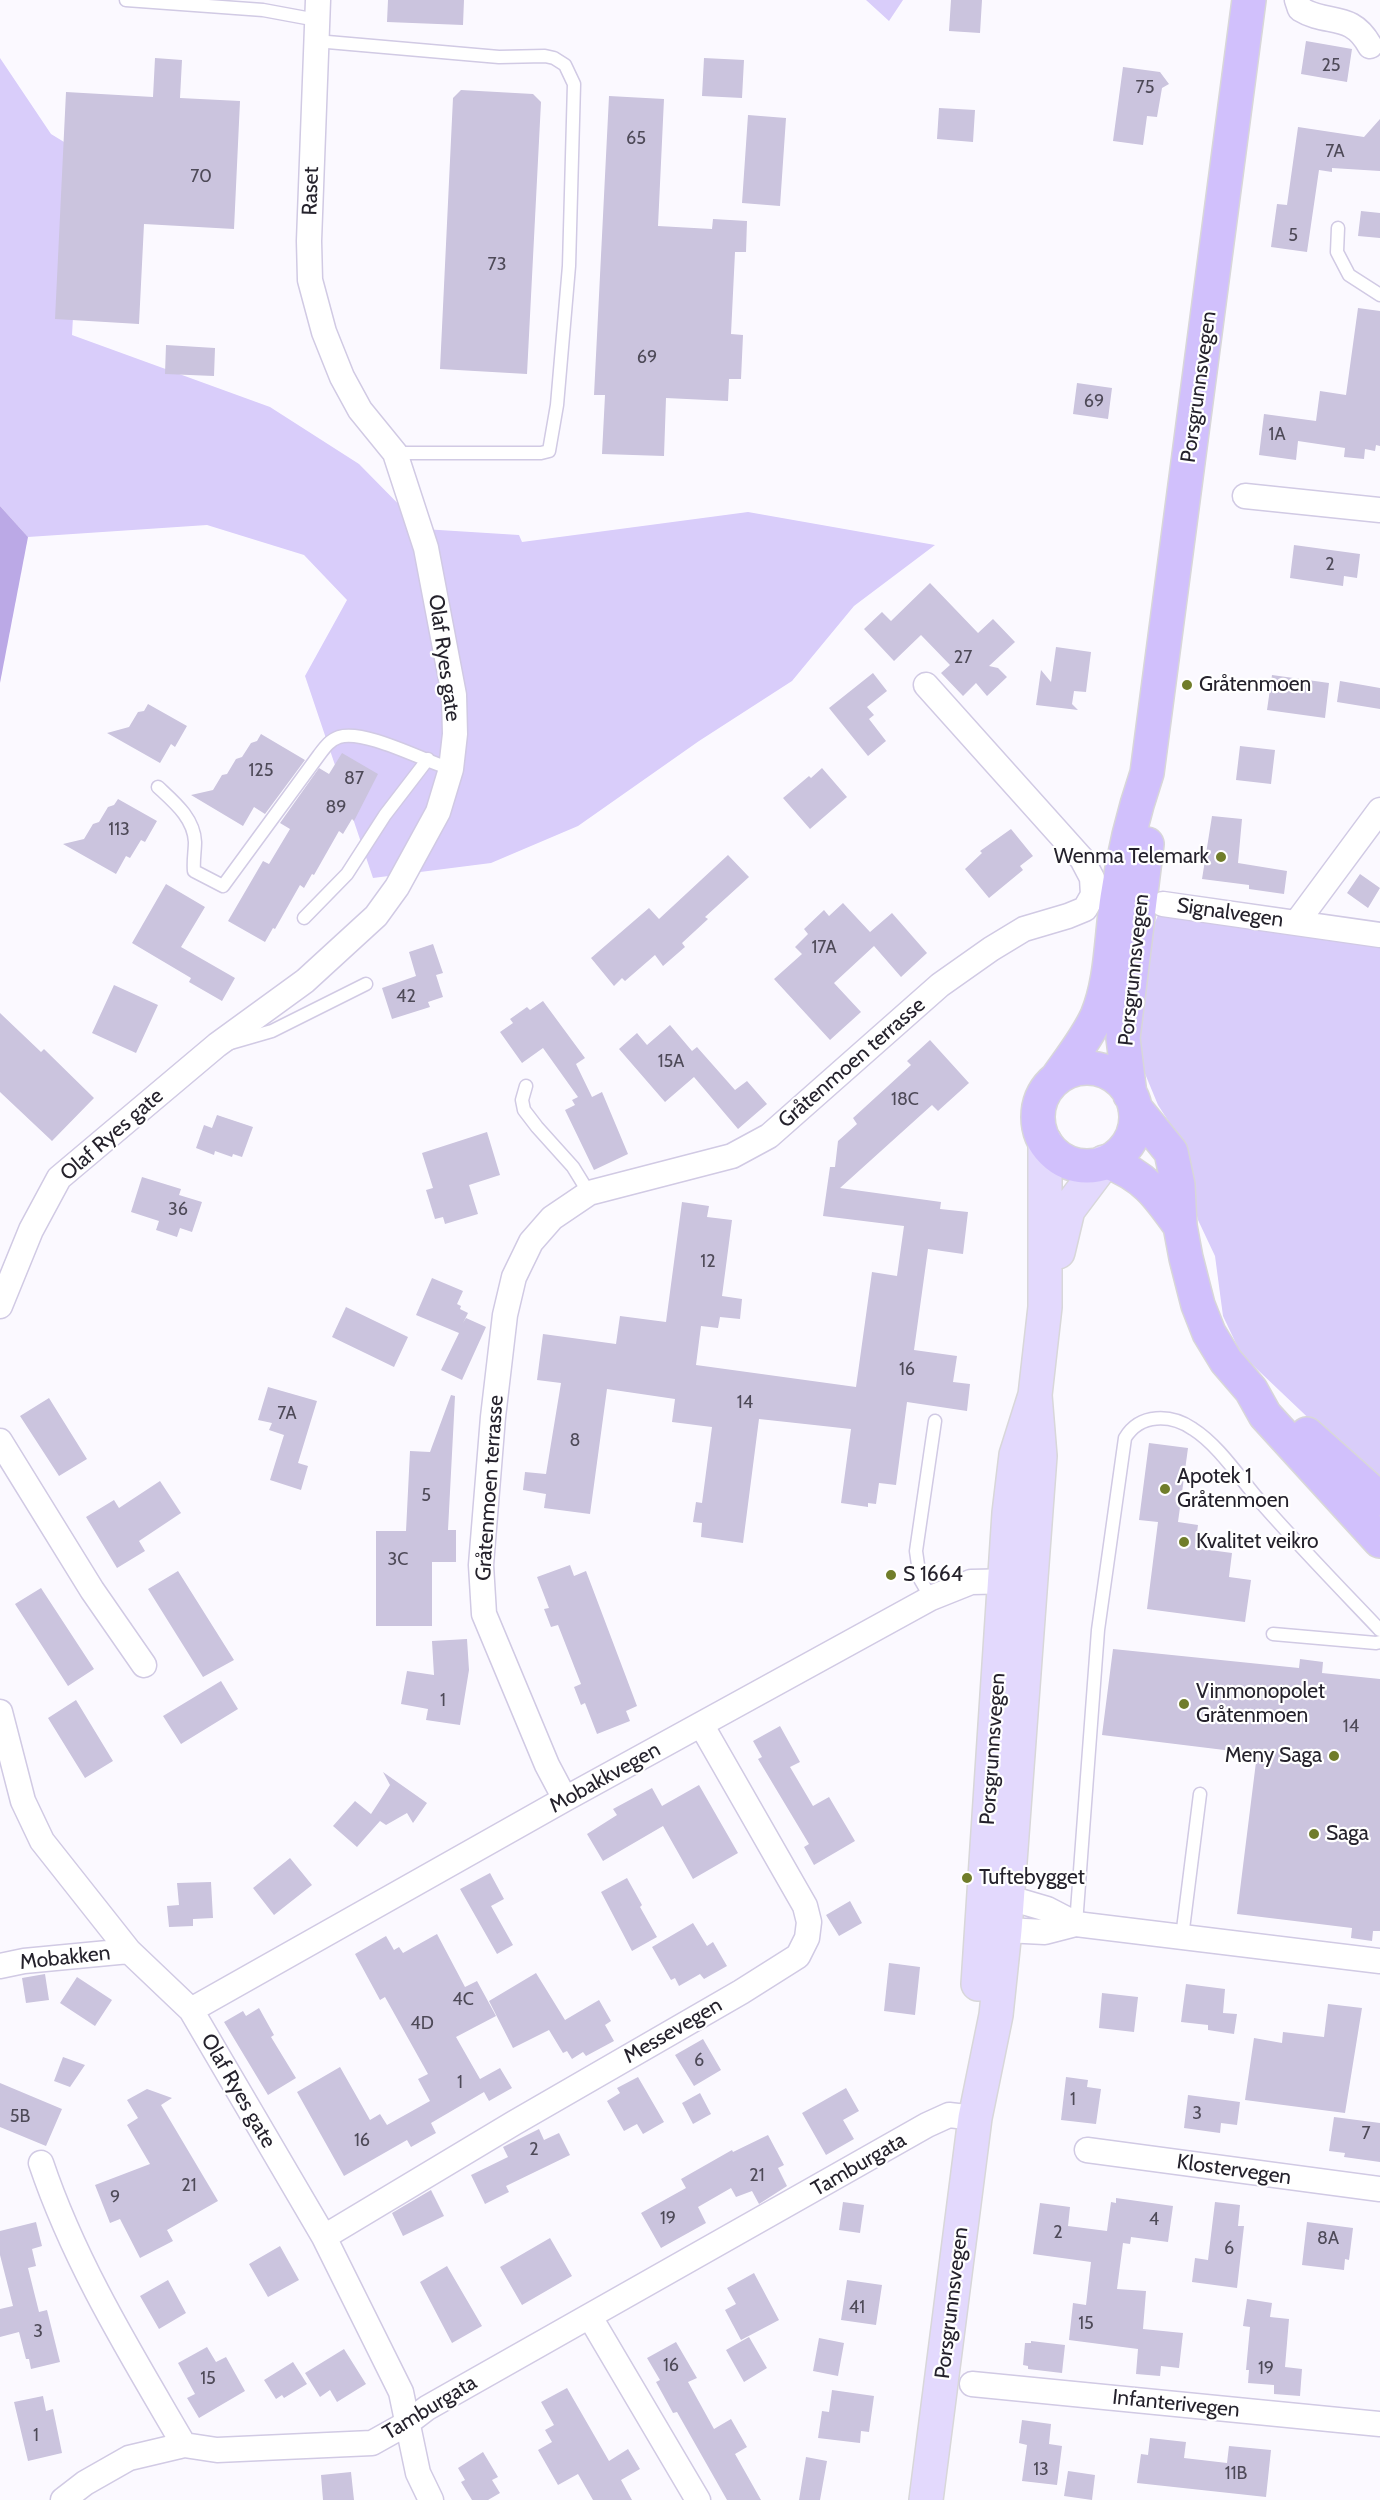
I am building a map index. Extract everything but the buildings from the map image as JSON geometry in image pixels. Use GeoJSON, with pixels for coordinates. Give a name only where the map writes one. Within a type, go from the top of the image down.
{"type":"FeatureCollection","features":[{"type":"Feature","properties":{"kind":"highway","name":"Porsgrunnsvegen"},"geometry":{"type":"LineString","coordinates":[[1045,1142],[1039,1129],[1040,1101],[1047,1088],[1057,1078],[1079,1046],[1098,1014],[1108,973],[1117,897],[1133,814],[1147,773],[1250,0]]}},
{"type":"Feature","properties":{"kind":"highway","name":"Porsgrunnsvegen"},"geometry":{"type":"LineString","coordinates":[[1106,1162],[1125,1147],[1135,1123],[1123,1038],[1150,813],[1147,773]]}},
{"type":"Feature","properties":{"kind":"highway","name":"Porsgrunnsvegen"},"geometry":{"type":"LineString","coordinates":[[1057,1078],[1070,1071],[1084,1068],[1098,1069],[1111,1075],[1122,1084],[1133,1102]]}},
{"type":"Feature","properties":{"kind":"highway"},"geometry":{"type":"LineString","coordinates":[[1133,1102],[1171,1152],[1178,1185],[1180,1226],[1198,1305],[1209,1333],[1226,1361],[1251,1390],[1265,1415],[1380,1540]]}},
{"type":"Feature","properties":{"kind":"highway"},"geometry":{"type":"LineString","coordinates":[[1045,1142],[1054,1153],[1068,1162],[1092,1166],[1106,1162],[1132,1171],[1160,1197],[1180,1226]]}},
{"type":"Feature","properties":{"kind":"highway"},"geometry":{"type":"LineString","coordinates":[[1251,1390],[1273,1404],[1380,1499]]}},
{"type":"Feature","properties":{"kind":"main road","name":"Porsgrunnsvegen"},"geometry":{"type":"LineString","coordinates":[[926,2500],[976,2112],[976,2012],[998,1914],[1018,1581],[1040,1456],[1035,1395],[1045,1306],[1045,1142]]}},
{"type":"Feature","properties":{"kind":"main road","name":"Porsgrunnsvegen"},"geometry":{"type":"LineString","coordinates":[[1045,1306],[1068,1210],[1106,1162]]}},
{"type":"Feature","properties":{"kind":"street"},"geometry":{"type":"LineString","coordinates":[[1297,0],[1300,9],[1307,13],[1346,22],[1358,29],[1370,46]]}},
{"type":"Feature","properties":{"kind":"street","name":"Raset"},"geometry":{"type":"LineString","coordinates":[[317,20],[309,241],[310,280],[324,332],[342,376]]}},
{"type":"Feature","properties":{"kind":"street","name":"Olaf Ryes gate"},"geometry":{"type":"LineString","coordinates":[[0,1306],[31,1230],[59,1178],[217,1045],[305,981],[376,916],[397,887],[438,812],[451,769],[455,734],[454,695],[426,548],[395,453],[360,410],[342,376]]}},
{"type":"Feature","properties":{"kind":"street"},"geometry":{"type":"LineString","coordinates":[[1245,496],[1380,510]]}},
{"type":"Feature","properties":{"kind":"street","name":"Gråtenmoen terrasse"},"geometry":{"type":"LineString","coordinates":[[565,1799],[547,1765],[484,1614],[481,1565],[493,1416],[505,1315],[514,1277],[531,1242],[552,1218],[589,1193],[732,1156],[768,1136],[940,985],[1024,929],[1085,909],[1094,894],[1092,878],[1082,859],[926,686]]}},
{"type":"Feature","properties":{"kind":"street","name":"Signalvegen"},"geometry":{"type":"LineString","coordinates":[[1297,922],[1380,810]]}},
{"type":"Feature","properties":{"kind":"street","name":"Signalvegen"},"geometry":{"type":"LineString","coordinates":[[1163,904],[1380,935]]}},
{"type":"Feature","properties":{"kind":"street"},"geometry":{"type":"LineString","coordinates":[[0,1441],[92,1590],[144,1665]]}},
{"type":"Feature","properties":{"kind":"street","name":"Mobakkvegen"},"geometry":{"type":"LineString","coordinates":[[191,2010],[565,1799],[702,1726],[931,1598],[971,1582],[1018,1581]]}},
{"type":"Feature","properties":{"kind":"street","name":"Olaf Ryes gate"},"geometry":{"type":"LineString","coordinates":[[0,1712],[23,1801],[42,1841],[129,1951],[191,2010],[324,2237],[401,2392],[418,2473],[431,2500]]}},
{"type":"Feature","properties":{"kind":"street","name":"Messevegen"},"geometry":{"type":"LineString","coordinates":[[324,2237],[494,2135],[741,1992],[798,1956],[807,1938],[808,1922],[805,1906],[702,1726]]}},
{"type":"Feature","properties":{"kind":"street"},"geometry":{"type":"LineString","coordinates":[[998,1914],[1047,1910],[1076,1924],[1380,1961]]}},
{"type":"Feature","properties":{"kind":"street"},"geometry":{"type":"LineString","coordinates":[[998,1914],[1045,1932],[1076,1924]]}},
{"type":"Feature","properties":{"kind":"street","name":"Mobakken"},"geometry":{"type":"LineString","coordinates":[[0,1966],[24,1961],[129,1951]]}},
{"type":"Feature","properties":{"kind":"street","name":"Tamburgata"},"geometry":{"type":"LineString","coordinates":[[63,2500],[86,2483],[129,2458],[184,2445],[218,2450],[372,2443],[406,2424],[427,2408],[927,2125],[949,2115],[976,2112]]}},
{"type":"Feature","properties":{"kind":"street","name":"Klostervegen"},"geometry":{"type":"LineString","coordinates":[[1087,2150],[1380,2189]]}},
{"type":"Feature","properties":{"kind":"street"},"geometry":{"type":"LineString","coordinates":[[41,2163],[52,2195],[89,2279],[184,2445]]}},
{"type":"Feature","properties":{"kind":"street"},"geometry":{"type":"LineString","coordinates":[[590,2317],[698,2500]]}},
{"type":"Feature","properties":{"kind":"street","name":"Infanterivegen"},"geometry":{"type":"LineString","coordinates":[[972,2384],[1380,2424]]}},
{"type":"Feature","properties":{"kind":"lane"},"geometry":{"type":"LineString","coordinates":[[126,0],[262,10],[499,57],[545,56],[554,58],[565,65],[574,84],[569,266],[557,405],[549,451],[541,453],[395,453]]}},
{"type":"Feature","properties":{"kind":"lane"},"geometry":{"type":"LineString","coordinates":[[1338,228],[1337,252],[1349,275],[1380,295]]}},
{"type":"Feature","properties":{"kind":"lane"},"geometry":{"type":"LineString","coordinates":[[158,787],[178,805],[190,824],[195,839],[194,871],[223,886],[328,743],[348,735],[358,736],[451,769]]}},
{"type":"Feature","properties":{"kind":"lane"},"geometry":{"type":"LineString","coordinates":[[304,918],[347,874],[385,815],[428,759]]}},
{"type":"Feature","properties":{"kind":"lane","name":"Olaf Ryes gate"},"geometry":{"type":"LineString","coordinates":[[217,1045],[242,1041],[272,1031],[366,984]]}},
{"type":"Feature","properties":{"kind":"lane"},"geometry":{"type":"LineString","coordinates":[[526,1086],[522,1100],[524,1110],[573,1167],[589,1193]]}},
{"type":"Feature","properties":{"kind":"lane"},"geometry":{"type":"LineString","coordinates":[[1076,1924],[1098,1630],[1125,1438],[1131,1428],[1152,1418],[1172,1419],[1193,1428],[1209,1442],[1264,1507],[1380,1630]]}},
{"type":"Feature","properties":{"kind":"lane"},"geometry":{"type":"LineString","coordinates":[[931,1598],[920,1579],[916,1551],[935,1421]]}},
{"type":"Feature","properties":{"kind":"lane"},"geometry":{"type":"LineString","coordinates":[[1273,1634],[1376,1643],[1380,1641]]}},
{"type":"Feature","properties":{"kind":"lane"},"geometry":{"type":"LineString","coordinates":[[1192,1939],[1200,1794]]}},
{"type":"Feature","properties":{"kind":"shaded area"},"geometry":{"type":"Polygon","coordinates":[[[866,0],[903,0],[889,21],[866,0]]]}},
{"type":"Feature","properties":{"kind":"shaded area"},"geometry":{"type":"Polygon","coordinates":[[[0,58],[51,134],[82,153],[72,335],[270,407],[359,464],[423,529],[519,535],[522,542],[748,512],[935,545],[854,606],[792,681],[699,741],[578,826],[491,863],[373,878],[305,676],[347,600],[304,555],[207,525],[28,537],[0,506],[0,58]]]}},
{"type":"Feature","properties":{"kind":"shaded area"},"geometry":{"type":"Polygon","coordinates":[[[0,506],[28,537],[0,683],[0,506]]]}},
{"type":"Feature","properties":{"kind":"shaded area"},"geometry":{"type":"Polygon","coordinates":[[[1163,904],[1380,936],[1380,1486],[1241,1354],[1223,1316],[1215,1256],[1198,1220],[1178,1136],[1158,1105],[1136,1052],[1144,947],[1163,904]]]}},
{"type":"Feature","properties":{"kind":"place","name":"Gråtenmoen"},"geometry":{"type":"Point","coordinates":[1187,685]}},
{"type":"Feature","properties":{"kind":"place","name":"Wenma Telemark"},"geometry":{"type":"Point","coordinates":[1221,857]}},
{"type":"Feature","properties":{"kind":"place","name":"Apotek 1 Gråtenmoen"},"geometry":{"type":"Point","coordinates":[1165,1489]}},
{"type":"Feature","properties":{"kind":"place","name":"Kvalitet veikro"},"geometry":{"type":"Point","coordinates":[1184,1542]}},
{"type":"Feature","properties":{"kind":"place","name":"S 1664"},"geometry":{"type":"Point","coordinates":[891,1575]}},
{"type":"Feature","properties":{"kind":"place","name":"Vinmonopolet Gråtenmoen"},"geometry":{"type":"Point","coordinates":[1184,1704]}},
{"type":"Feature","properties":{"kind":"place","name":"Meny Saga"},"geometry":{"type":"Point","coordinates":[1334,1756]}},
{"type":"Feature","properties":{"kind":"place","name":"Saga"},"geometry":{"type":"Point","coordinates":[1314,1834]}},
{"type":"Feature","properties":{"kind":"place","name":"Tuftebygget"},"geometry":{"type":"Point","coordinates":[967,1878]}}]}
